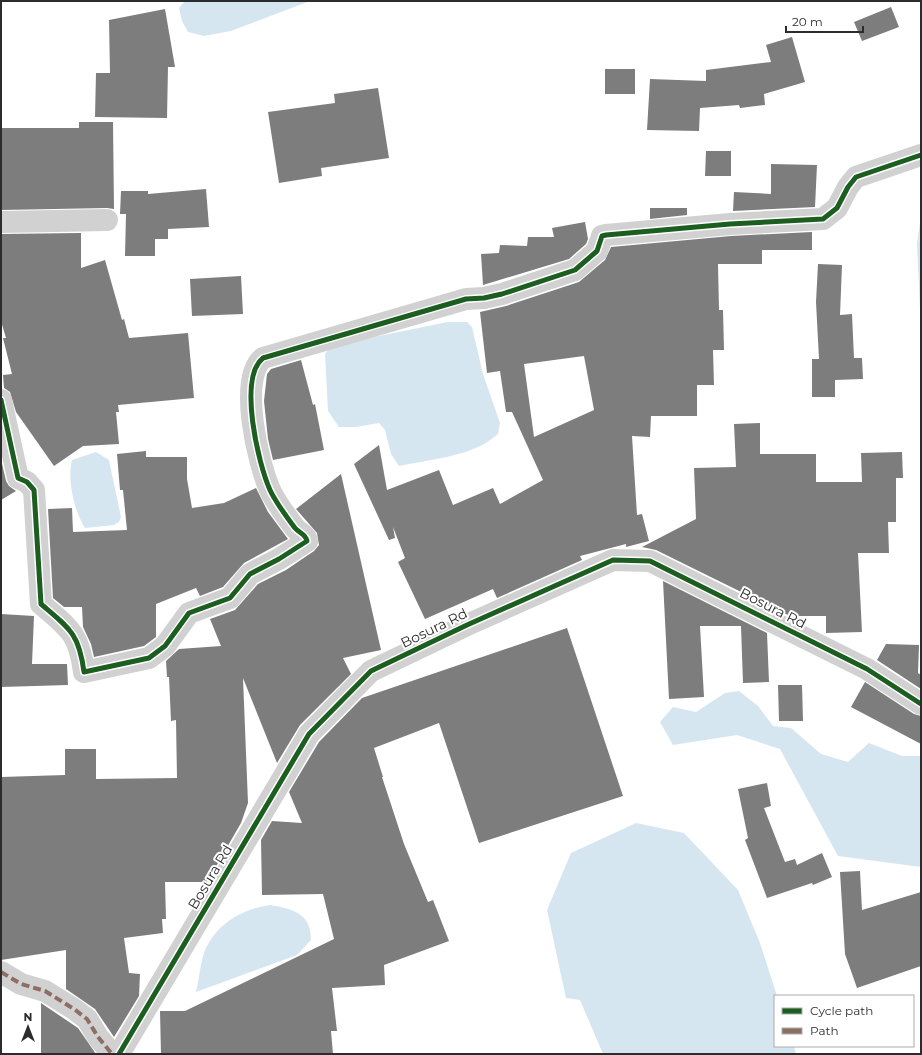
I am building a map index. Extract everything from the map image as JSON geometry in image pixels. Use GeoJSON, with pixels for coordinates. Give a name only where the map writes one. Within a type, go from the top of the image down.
{"type":"FeatureCollection","features":[{"type":"Feature","properties":{"kind":"street"},"geometry":{"type":"LineString","coordinates":[[1,400],[18,478],[27,482],[34,490],[41,604],[74,634],[81,652],[84,672],[149,658],[165,646],[189,613],[230,598],[250,574],[279,560],[307,541],[285,514],[270,490],[256,446],[252,411],[252,377],[257,363],[263,358],[466,299],[484,298],[502,294],[575,270],[596,251],[602,236],[606,235],[730,224],[823,219],[837,208],[848,187],[856,177],[921,155]]}},
{"type":"Feature","properties":{"kind":"street"},"geometry":{"type":"LineString","coordinates":[[1,222],[107,220]]}},
{"type":"Feature","properties":{"kind":"street","name":"Bosura Rd"},"geometry":{"type":"LineString","coordinates":[[119,1054],[309,734],[371,671],[467,625],[613,560],[650,561],[867,669],[921,704]]}},
{"type":"Feature","properties":{"kind":"street"},"geometry":{"type":"LineString","coordinates":[[1,972],[21,984],[45,991],[74,1009],[87,1019],[98,1037],[112,1054]]}},
{"type":"Feature","properties":{"kind":"shaded area"},"geometry":{"type":"Polygon","coordinates":[[[185,1],[310,1],[231,31],[204,36],[188,32],[182,21],[179,8],[185,1]]]}},
{"type":"Feature","properties":{"kind":"shaded area"},"geometry":{"type":"Polygon","coordinates":[[[921,215],[921,331],[917,244],[921,215]]]}},
{"type":"Feature","properties":{"kind":"shaded area"},"geometry":{"type":"Polygon","coordinates":[[[448,322],[467,322],[472,327],[483,374],[500,423],[498,434],[488,442],[464,452],[438,459],[399,466],[391,454],[385,430],[379,423],[356,427],[339,427],[328,411],[325,354],[328,350],[339,344],[448,322]]]}},
{"type":"Feature","properties":{"kind":"shaded area"},"geometry":{"type":"Polygon","coordinates":[[[96,452],[109,460],[121,517],[119,522],[114,525],[85,528],[72,495],[70,476],[72,460],[96,452]]]}},
{"type":"Feature","properties":{"kind":"shaded area"},"geometry":{"type":"Polygon","coordinates":[[[739,691],[758,706],[773,726],[791,728],[821,754],[848,762],[869,743],[902,756],[921,756],[921,867],[838,856],[780,749],[737,735],[673,745],[660,722],[673,707],[696,712],[725,693],[739,691]]]}},
{"type":"Feature","properties":{"kind":"shaded area"},"geometry":{"type":"Polygon","coordinates":[[[636,823],[684,833],[738,890],[760,943],[777,995],[774,995],[774,1047],[794,1047],[796,1054],[603,1054],[580,1000],[566,998],[547,910],[571,853],[636,823]]]}},
{"type":"Feature","properties":{"kind":"shaded area"},"geometry":{"type":"Polygon","coordinates":[[[270,905],[286,908],[304,918],[308,924],[311,940],[297,955],[196,992],[201,962],[209,943],[215,934],[222,926],[240,914],[249,910],[270,905]]]}},
{"type":"Feature","properties":{"kind":"building"},"geometry":{"type":"Polygon","coordinates":[[[891,7],[899,27],[862,41],[854,22],[891,7]]]}},
{"type":"Feature","properties":{"kind":"building"},"geometry":{"type":"Polygon","coordinates":[[[165,9],[175,67],[168,67],[167,118],[95,117],[96,73],[110,73],[109,20],[165,9]]]}},
{"type":"Feature","properties":{"kind":"building"},"geometry":{"type":"Polygon","coordinates":[[[792,37],[805,82],[764,94],[765,105],[740,108],[739,105],[700,108],[699,131],[647,130],[650,79],[706,81],[706,70],[771,62],[766,45],[792,37]]]}},
{"type":"Feature","properties":{"kind":"building"},"geometry":{"type":"Polygon","coordinates":[[[605,69],[635,69],[635,94],[605,94],[605,69]]]}},
{"type":"Feature","properties":{"kind":"building"},"geometry":{"type":"Polygon","coordinates":[[[378,88],[389,158],[321,168],[322,176],[279,183],[268,112],[335,103],[334,94],[378,88]]]}},
{"type":"Feature","properties":{"kind":"building"},"geometry":{"type":"Polygon","coordinates":[[[79,122],[113,122],[114,209],[1,210],[1,128],[79,128],[79,122]]]}},
{"type":"Feature","properties":{"kind":"building"},"geometry":{"type":"Polygon","coordinates":[[[706,151],[731,151],[731,176],[705,176],[706,151]]]}},
{"type":"Feature","properties":{"kind":"building"},"geometry":{"type":"Polygon","coordinates":[[[771,164],[817,165],[815,207],[733,211],[734,192],[771,194],[771,164]]]}},
{"type":"Feature","properties":{"kind":"building"},"geometry":{"type":"Polygon","coordinates":[[[206,189],[209,227],[168,229],[168,239],[155,239],[155,256],[125,256],[126,214],[120,214],[121,191],[148,191],[148,194],[206,189]]]}},
{"type":"Feature","properties":{"kind":"building"},"geometry":{"type":"Polygon","coordinates":[[[650,208],[687,208],[687,215],[650,219],[650,208]]]}},
{"type":"Feature","properties":{"kind":"building"},"geometry":{"type":"Polygon","coordinates":[[[585,222],[588,239],[586,244],[569,259],[483,285],[481,254],[499,253],[500,245],[527,246],[528,237],[554,237],[552,228],[585,222]]]}},
{"type":"Feature","properties":{"kind":"building"},"geometry":{"type":"Polygon","coordinates":[[[812,232],[812,250],[762,250],[762,264],[718,264],[719,310],[723,310],[724,350],[713,350],[714,385],[697,385],[697,416],[651,416],[650,437],[632,436],[637,515],[642,514],[649,541],[626,547],[626,544],[580,556],[582,560],[497,598],[493,589],[425,619],[398,562],[405,558],[393,527],[395,538],[389,540],[354,464],[379,445],[387,490],[439,470],[453,505],[493,488],[500,504],[543,480],[512,412],[506,412],[500,371],[487,373],[480,312],[506,306],[579,282],[605,260],[611,247],[731,236],[812,232]],[[584,356],[524,364],[534,437],[594,410],[584,356]]]}},
{"type":"Feature","properties":{"kind":"building"},"geometry":{"type":"Polygon","coordinates":[[[81,233],[81,268],[105,260],[122,320],[124,319],[129,338],[188,333],[194,398],[118,405],[119,412],[116,412],[119,444],[83,446],[54,466],[16,412],[10,392],[4,388],[3,375],[12,374],[3,338],[6,338],[1,321],[1,234],[81,233]]]}},
{"type":"Feature","properties":{"kind":"building"},"geometry":{"type":"Polygon","coordinates":[[[818,264],[842,265],[840,315],[852,314],[854,358],[862,358],[863,379],[835,380],[835,397],[812,397],[812,359],[819,359],[816,302],[818,264]]]}},
{"type":"Feature","properties":{"kind":"building"},"geometry":{"type":"Polygon","coordinates":[[[241,276],[243,314],[192,316],[190,279],[241,276]]]}},
{"type":"Feature","properties":{"kind":"building"},"geometry":{"type":"Polygon","coordinates":[[[301,360],[313,405],[315,404],[324,450],[273,460],[268,439],[264,401],[267,374],[271,369],[301,360]]]}},
{"type":"Feature","properties":{"kind":"building"},"geometry":{"type":"Polygon","coordinates":[[[760,423],[760,454],[816,454],[816,482],[862,482],[861,453],[902,452],[903,478],[896,478],[896,522],[888,522],[889,553],[858,553],[862,632],[826,633],[826,616],[790,616],[656,550],[642,547],[696,519],[694,468],[736,467],[734,424],[760,423]]]}},
{"type":"Feature","properties":{"kind":"building"},"geometry":{"type":"Polygon","coordinates":[[[146,451],[146,457],[187,457],[187,479],[192,508],[224,503],[256,488],[268,512],[288,539],[244,563],[223,587],[200,596],[196,588],[156,604],[156,637],[144,646],[94,657],[91,644],[83,627],[82,607],[64,607],[53,598],[48,509],[72,508],[73,532],[127,530],[123,490],[120,490],[117,454],[146,451]]]}},
{"type":"Feature","properties":{"kind":"building"},"geometry":{"type":"Polygon","coordinates":[[[1,459],[6,481],[9,486],[16,491],[1,500],[1,459]]]}},
{"type":"Feature","properties":{"kind":"building"},"geometry":{"type":"Polygon","coordinates":[[[341,474],[381,650],[343,658],[351,674],[300,725],[277,763],[243,678],[248,803],[241,823],[207,882],[165,882],[166,919],[162,919],[163,933],[124,938],[129,973],[140,974],[139,996],[114,1037],[95,1009],[66,989],[66,950],[1,960],[1,777],[65,775],[65,749],[96,749],[96,779],[177,778],[176,720],[171,721],[169,677],[167,677],[166,661],[179,649],[221,646],[210,619],[235,610],[258,584],[286,570],[314,551],[319,545],[317,533],[296,509],[341,474]]]}},
{"type":"Feature","properties":{"kind":"building"},"geometry":{"type":"Polygon","coordinates":[[[663,581],[767,633],[769,682],[743,683],[741,626],[700,626],[704,697],[669,699],[663,581]]]}},
{"type":"Feature","properties":{"kind":"building"},"geometry":{"type":"Polygon","coordinates":[[[1,614],[34,616],[32,664],[67,664],[68,685],[1,687],[1,614]]]}},
{"type":"Feature","properties":{"kind":"building"},"geometry":{"type":"Polygon","coordinates":[[[567,628],[623,796],[479,843],[439,723],[374,748],[404,844],[428,902],[433,900],[449,941],[384,965],[385,985],[332,988],[337,1031],[331,1031],[333,1054],[161,1054],[160,1011],[185,1011],[334,939],[323,894],[262,895],[261,840],[272,821],[302,823],[289,792],[319,742],[362,698],[567,628]]]}},
{"type":"Feature","properties":{"kind":"building"},"geometry":{"type":"Polygon","coordinates":[[[886,644],[919,645],[918,673],[921,675],[921,689],[877,660],[886,644]]]}},
{"type":"Feature","properties":{"kind":"building"},"geometry":{"type":"Polygon","coordinates":[[[865,682],[914,714],[921,716],[921,744],[851,707],[865,682]]]}},
{"type":"Feature","properties":{"kind":"building"},"geometry":{"type":"Polygon","coordinates":[[[778,685],[802,685],[803,721],[779,721],[778,685]]]}},
{"type":"Feature","properties":{"kind":"building"},"geometry":{"type":"Polygon","coordinates":[[[767,783],[771,806],[764,808],[785,862],[795,859],[797,865],[822,853],[832,877],[813,885],[812,883],[767,898],[745,840],[748,838],[738,789],[767,783]]]}},
{"type":"Feature","properties":{"kind":"building"},"geometry":{"type":"Polygon","coordinates":[[[860,871],[862,910],[921,892],[921,966],[857,988],[845,954],[840,872],[860,871]]]}},
{"type":"Feature","properties":{"kind":"building"},"geometry":{"type":"Polygon","coordinates":[[[41,1003],[78,1028],[96,1054],[41,1054],[41,1003]]]}},
{"type":"Feature","properties":{"kind":"marked path"},"geometry":{"type":"LineString","coordinates":[[1,972],[21,984],[45,991],[74,1009],[87,1019],[98,1037],[112,1054]]}},
{"type":"Feature","properties":{"kind":"cycle path"},"geometry":{"type":"LineString","coordinates":[[1,400],[18,478],[27,482],[34,490],[41,604],[59,619],[71,632],[79,648],[84,672],[149,658],[165,646],[189,613],[230,598],[250,574],[279,559],[307,541],[304,535],[295,528],[275,500],[260,461],[251,401],[252,383],[256,368],[263,358],[466,299],[484,298],[502,294],[575,270],[597,251],[602,236],[606,235],[730,224],[823,219],[837,208],[848,187],[856,177],[921,155]]}},
{"type":"Feature","properties":{"kind":"cycle path"},"geometry":{"type":"LineString","coordinates":[[119,1054],[309,734],[371,671],[467,625],[613,560],[650,561],[867,669],[921,704]]}}]}
